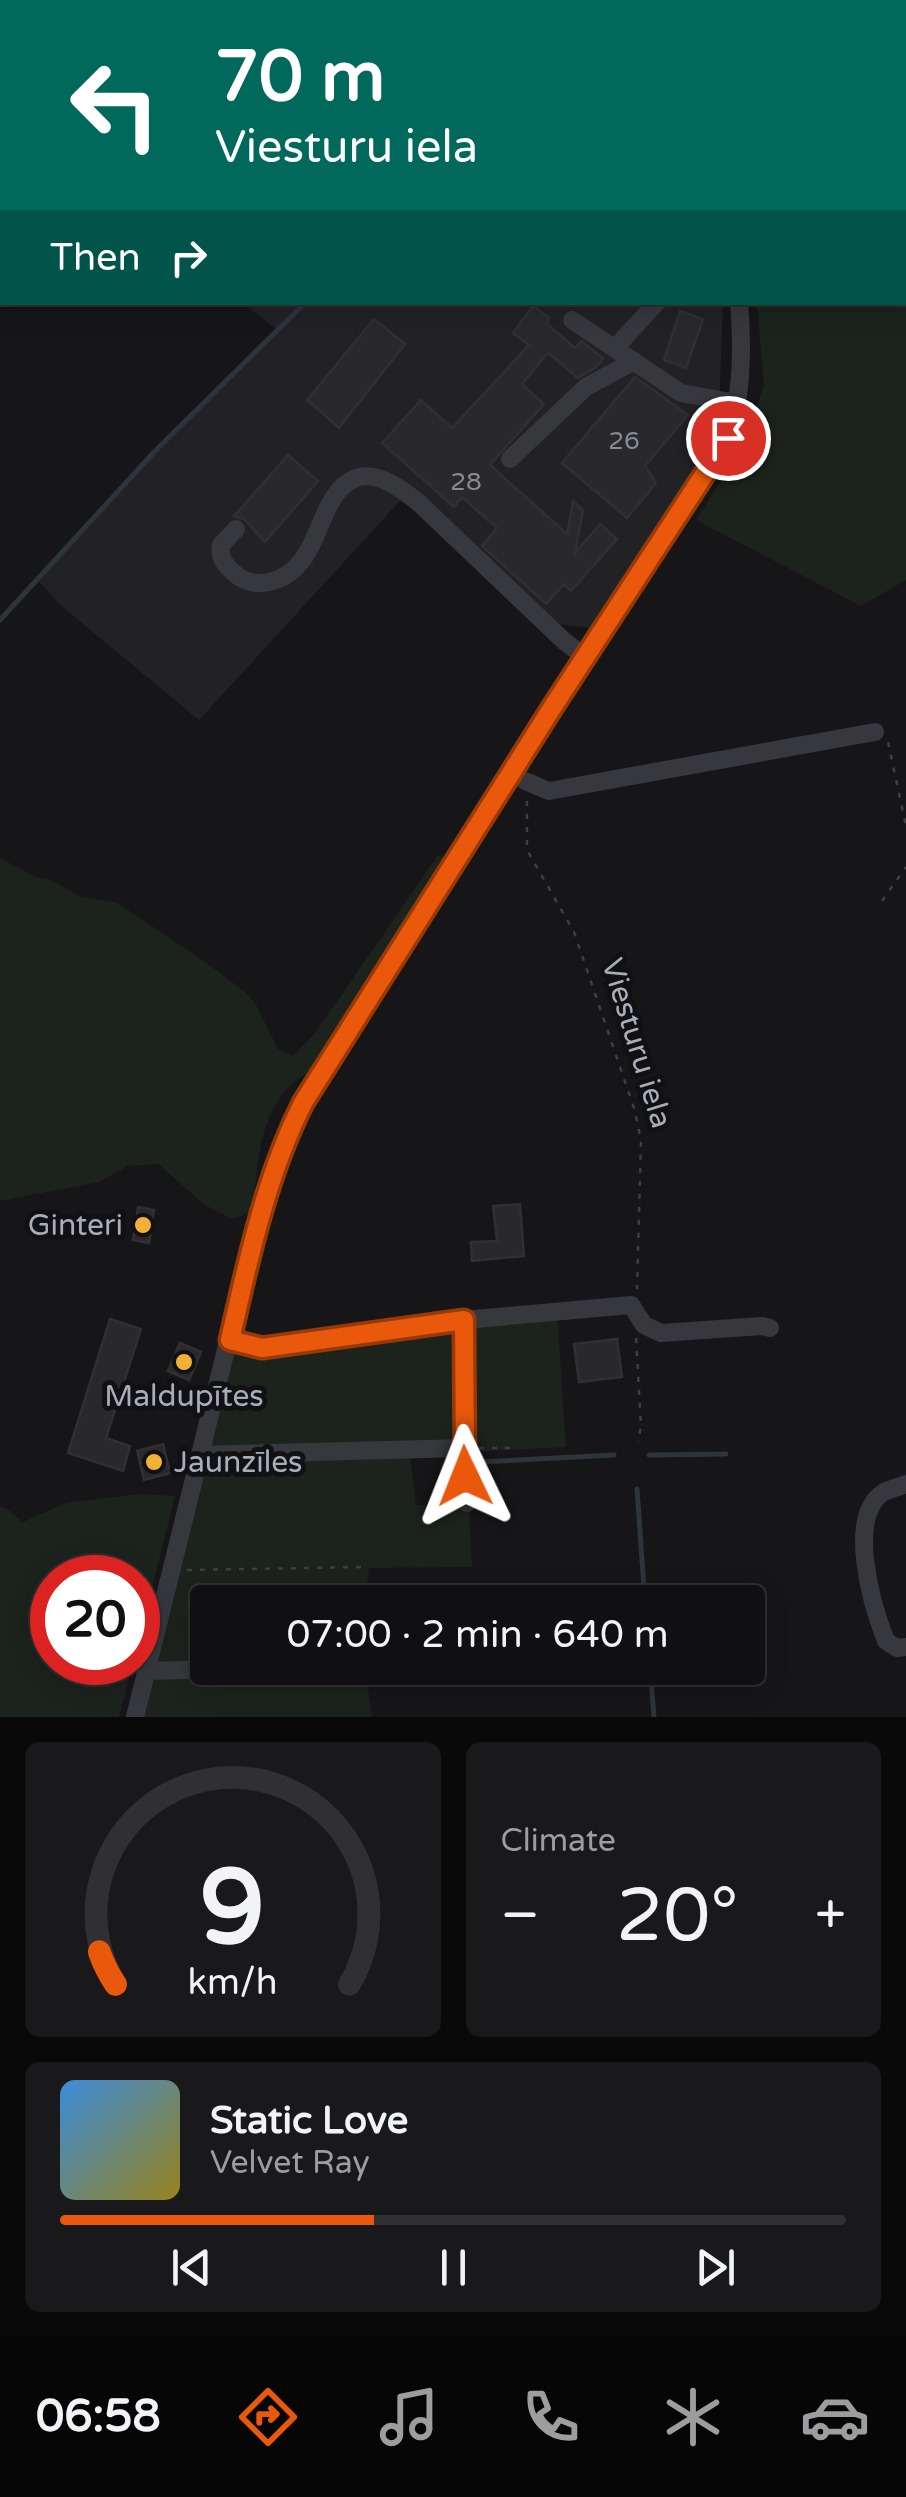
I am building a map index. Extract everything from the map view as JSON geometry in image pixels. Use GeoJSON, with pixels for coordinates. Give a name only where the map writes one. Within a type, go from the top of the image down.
{"type":"FeatureCollection","features":[{"type":"Feature","properties":{"kind":"street"},"geometry":{"type":"LineString","coordinates":[[615,348],[654,305]]}},
{"type":"Feature","properties":{"kind":"street"},"geometry":{"type":"LineString","coordinates":[[160,1615],[243,1281],[284,1140],[515,755],[721,453],[737,403],[742,342],[739,305]]}},
{"type":"Feature","properties":{"kind":"street"},"geometry":{"type":"LineString","coordinates":[[572,320],[681,392],[737,403]]}},
{"type":"Feature","properties":{"kind":"street"},"geometry":{"type":"LineString","coordinates":[[510,459],[586,387],[634,361]]}},
{"type":"Feature","properties":{"kind":"street"},"geometry":{"type":"LineString","coordinates":[[236,529],[221,545],[220,552],[228,567],[236,576],[256,584],[278,580],[297,566],[312,546],[344,485],[362,476],[375,478],[419,502],[585,657]]}},
{"type":"Feature","properties":{"kind":"street"},"geometry":{"type":"LineString","coordinates":[[526,781],[548,791],[875,732]]}},
{"type":"Feature","properties":{"kind":"street"},"geometry":{"type":"LineString","coordinates":[[230,1340],[262,1348],[464,1320],[635,1309],[644,1325],[661,1333],[770,1328]]}},
{"type":"Feature","properties":{"kind":"street"},"geometry":{"type":"LineString","coordinates":[[464,1320],[463,1448],[467,1503]]}},
{"type":"Feature","properties":{"kind":"street"},"geometry":{"type":"LineString","coordinates":[[200,1455],[463,1448]]}},
{"type":"Feature","properties":{"kind":"street"},"geometry":{"type":"LineString","coordinates":[[906,1484],[884,1492],[872,1505],[864,1550],[868,1588],[886,1642],[897,1648],[906,1646]]}},
{"type":"Feature","properties":{"kind":"street"},"geometry":{"type":"LineString","coordinates":[[160,1671],[190,1670]]}},
{"type":"Feature","properties":{"kind":"street"},"geometry":{"type":"LineString","coordinates":[[134,1717],[142,1685]]}},
{"type":"Feature","properties":{"kind":"path"},"geometry":{"type":"LineString","coordinates":[[875,732],[885,737],[891,747],[906,826]]}},
{"type":"Feature","properties":{"kind":"path","name":"Viesturu iela"},"geometry":{"type":"LineString","coordinates":[[526,781],[527,850],[574,932],[634,1108],[641,1140],[635,1309],[642,1426],[638,1442]]}},
{"type":"Feature","properties":{"kind":"path"},"geometry":{"type":"LineString","coordinates":[[882,902],[906,867]]}},
{"type":"Feature","properties":{"kind":"path"},"geometry":{"type":"LineString","coordinates":[[463,1448],[512,1448]]}},
{"type":"Feature","properties":{"kind":"path"},"geometry":{"type":"LineString","coordinates":[[171,1571],[364,1567]]}},
{"type":"Feature","properties":{"kind":"shaded area"},"geometry":{"type":"Polygon","coordinates":[[[245,305],[723,305],[718,439],[594,628],[555,624],[411,489],[199,720],[59,604],[38,580],[155,451],[279,331],[245,305]]]}},
{"type":"Feature","properties":{"kind":"shaded area"},"geometry":{"type":"Polygon","coordinates":[[[757,305],[906,305],[906,580],[861,606],[696,520],[746,441],[764,385],[757,305]]]}},
{"type":"Feature","properties":{"kind":"shaded area"},"geometry":{"type":"Polygon","coordinates":[[[438,855],[456,863],[323,1064],[290,1086],[271,1113],[261,1145],[253,1212],[232,1219],[205,1205],[158,1164],[128,1166],[99,1182],[0,1201],[0,858],[81,897],[116,902],[201,959],[244,991],[255,1003],[278,1049],[293,1056],[316,1032],[438,855]]]}},
{"type":"Feature","properties":{"kind":"shaded area"},"geometry":{"type":"Polygon","coordinates":[[[557,1311],[566,1447],[410,1455],[416,1505],[469,1506],[472,1567],[369,1568],[366,1585],[190,1585],[190,1685],[367,1685],[372,1717],[134,1717],[142,1685],[160,1685],[160,1615],[230,1341],[262,1347],[557,1311]]]}},
{"type":"Feature","properties":{"kind":"shaded area"},"geometry":{"type":"Polygon","coordinates":[[[139,1494],[175,1496],[160,1556],[30,1555],[30,1685],[127,1685],[119,1717],[0,1717],[0,1507],[23,1522],[66,1503],[139,1494]]]}},
{"type":"Feature","properties":{"kind":"building"},"geometry":{"type":"Polygon","coordinates":[[[533,306],[575,348],[581,341],[603,358],[578,378],[548,353],[522,384],[544,404],[490,465],[567,534],[573,501],[583,510],[575,553],[600,524],[617,539],[571,591],[564,584],[546,604],[482,546],[497,528],[462,497],[454,507],[382,443],[421,400],[452,428],[529,345],[513,333],[533,306]]]}},
{"type":"Feature","properties":{"kind":"building"},"geometry":{"type":"Polygon","coordinates":[[[680,311],[703,319],[686,368],[664,360],[680,311]]]}},
{"type":"Feature","properties":{"kind":"building"},"geometry":{"type":"Polygon","coordinates":[[[374,319],[405,344],[339,428],[307,400],[374,319]]]}},
{"type":"Feature","properties":{"kind":"building"},"geometry":{"type":"Polygon","coordinates":[[[635,377],[688,415],[645,466],[656,483],[627,518],[562,463],[635,377]]]}},
{"type":"Feature","properties":{"kind":"building"},"geometry":{"type":"Polygon","coordinates":[[[288,455],[318,481],[265,542],[244,519],[234,516],[288,455]]]}},
{"type":"Feature","properties":{"kind":"building"},"geometry":{"type":"Polygon","coordinates":[[[520,1204],[524,1256],[472,1261],[471,1242],[497,1241],[493,1206],[520,1204]]]}},
{"type":"Feature","properties":{"kind":"building","name":"Ginteri"},"geometry":{"type":"Polygon","coordinates":[[[138,1207],[154,1210],[149,1243],[133,1240],[138,1207]]]}},
{"type":"Feature","properties":{"kind":"building"},"geometry":{"type":"Polygon","coordinates":[[[110,1319],[141,1329],[106,1438],[130,1446],[123,1471],[68,1453],[110,1319]]]}},
{"type":"Feature","properties":{"kind":"building"},"geometry":{"type":"Polygon","coordinates":[[[617,1339],[622,1377],[579,1382],[574,1344],[617,1339]]]}},
{"type":"Feature","properties":{"kind":"building","name":"Maldupītes"},"geometry":{"type":"Polygon","coordinates":[[[180,1343],[201,1352],[189,1380],[168,1371],[180,1343]]]}},
{"type":"Feature","properties":{"kind":"building","name":"Jaunzīles"},"geometry":{"type":"Polygon","coordinates":[[[163,1444],[170,1473],[144,1480],[137,1451],[163,1444]]]}},
{"type":"Feature","properties":{"kind":"waterway"},"geometry":{"type":"LineString","coordinates":[[0,620],[155,451],[303,305]]}},
{"type":"Feature","properties":{"kind":"waterway"},"geometry":{"type":"LineString","coordinates":[[649,1455],[726,1454]]}},
{"type":"Feature","properties":{"kind":"waterway"},"geometry":{"type":"LineString","coordinates":[[480,1462],[614,1455]]}},
{"type":"Feature","properties":{"kind":"waterway"},"geometry":{"type":"LineString","coordinates":[[637,1489],[644,1585]]}},
{"type":"Feature","properties":{"kind":"waterway"},"geometry":{"type":"LineString","coordinates":[[651,1685],[654,1717]]}},
{"type":"Feature","properties":{"kind":"place","name":"Ginteri"},"geometry":{"type":"Point","coordinates":[143,1225]}},
{"type":"Feature","properties":{"kind":"place","name":"Maldupītes"},"geometry":{"type":"Point","coordinates":[184,1362]}},
{"type":"Feature","properties":{"kind":"place","name":"Jaunzīles"},"geometry":{"type":"Point","coordinates":[154,1462]}},
{"type":"Feature","properties":{"kind":"route"},"geometry":{"type":"LineString","coordinates":[[465,1476],[464,1320],[262,1348],[230,1340],[243,1281],[284,1140],[303,1103],[728,438]]}}]}
